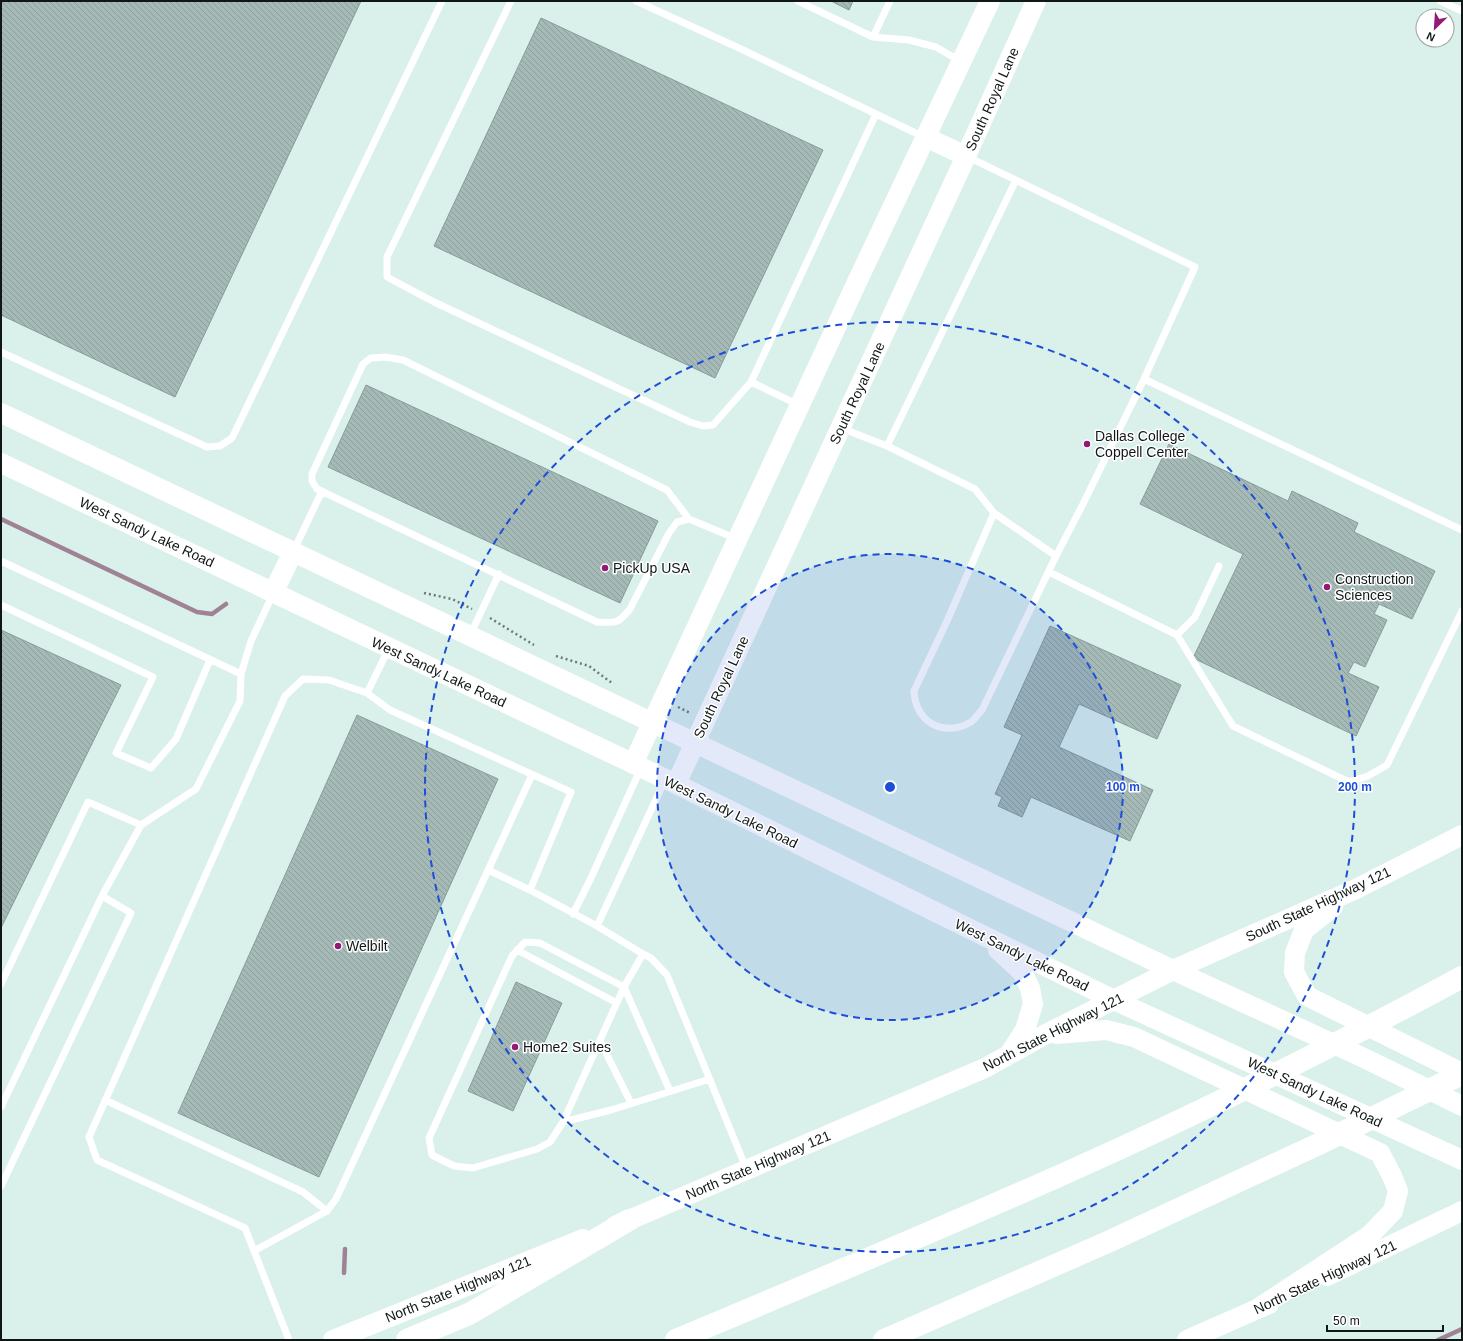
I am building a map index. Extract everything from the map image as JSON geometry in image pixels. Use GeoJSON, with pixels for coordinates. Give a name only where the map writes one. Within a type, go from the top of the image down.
{"type":"FeatureCollection","features":[{"type":"Feature","properties":{"kind":"highway"},"geometry":{"type":"LineString","coordinates":[[676,1340],[877,1256],[1063,1175],[1228,1098],[1391,1016],[1462,977]]}},
{"type":"Feature","properties":{"kind":"highway"},"geometry":{"type":"LineString","coordinates":[[884,1340],[1110,1241],[1323,1142],[1462,1074]]}},
{"type":"Feature","properties":{"kind":"highway"},"geometry":{"type":"LineString","coordinates":[[407,1340],[469,1314],[629,1220]]}},
{"type":"Feature","properties":{"kind":"main road"},"geometry":{"type":"LineString","coordinates":[[637,766],[653,722],[737,539],[990,1]]}},
{"type":"Feature","properties":{"kind":"main road","name":"South Royal Lane"},"geometry":{"type":"LineString","coordinates":[[671,782],[696,742],[1036,1]]}},
{"type":"Feature","properties":{"kind":"main road"},"geometry":{"type":"LineString","coordinates":[[925,137],[966,156]]}},
{"type":"Feature","properties":{"kind":"main road"},"geometry":{"type":"LineString","coordinates":[[1,413],[1173,970],[1364,1058],[1462,1106]]}},
{"type":"Feature","properties":{"kind":"main road","name":"West Sandy Lake Road"},"geometry":{"type":"LineString","coordinates":[[1,463],[671,782],[1114,1000],[1462,1160]]}},
{"type":"Feature","properties":{"kind":"main road"},"geometry":{"type":"LineString","coordinates":[[273,593],[293,552]]}},
{"type":"Feature","properties":{"kind":"main road","name":"South State Highway 121"},"geometry":{"type":"LineString","coordinates":[[1173,970],[1356,889],[1462,835]]}},
{"type":"Feature","properties":{"kind":"main road"},"geometry":{"type":"LineString","coordinates":[[1356,889],[1304,930],[1295,953],[1294,972],[1307,996],[1462,1074]]}},
{"type":"Feature","properties":{"kind":"main road"},"geometry":{"type":"LineString","coordinates":[[981,935],[1022,972],[1030,988],[1033,1004],[1025,1030],[1009,1055]]}},
{"type":"Feature","properties":{"kind":"main road","name":"North State Highway 121"},"geometry":{"type":"LineString","coordinates":[[333,1340],[629,1220],[985,1068],[1046,1034],[1173,970]]}},
{"type":"Feature","properties":{"kind":"main road"},"geometry":{"type":"LineString","coordinates":[[1046,1034],[1106,1030],[1134,1037],[1380,1153],[1398,1191],[1393,1211],[1370,1235],[1257,1309]]}},
{"type":"Feature","properties":{"kind":"main road","name":"North State Highway 121"},"geometry":{"type":"LineString","coordinates":[[1187,1340],[1257,1309],[1462,1211]]}},
{"type":"Feature","properties":{"kind":"lane"},"geometry":{"type":"LineString","coordinates":[[1,352],[207,446],[220,446],[232,438],[442,1]]}},
{"type":"Feature","properties":{"kind":"lane"},"geometry":{"type":"LineString","coordinates":[[511,1],[387,257],[387,277],[434,302],[690,422],[704,426],[712,425],[751,382],[876,114]]}},
{"type":"Feature","properties":{"kind":"lane"},"geometry":{"type":"LineString","coordinates":[[636,1],[739,48],[925,137]]}},
{"type":"Feature","properties":{"kind":"lane"},"geometry":{"type":"LineString","coordinates":[[798,1],[873,37],[909,40],[936,47],[961,62]]}},
{"type":"Feature","properties":{"kind":"lane"},"geometry":{"type":"LineString","coordinates":[[873,37],[890,1]]}},
{"type":"Feature","properties":{"kind":"lane"},"geometry":{"type":"LineString","coordinates":[[1440,1],[1462,11]]}},
{"type":"Feature","properties":{"kind":"lane"},"geometry":{"type":"LineString","coordinates":[[966,156],[1195,266],[1144,379],[1056,556],[982,710],[972,721],[962,726],[941,728],[932,724],[917,708],[914,700],[914,691],[947,621],[994,513]]}},
{"type":"Feature","properties":{"kind":"lane"},"geometry":{"type":"LineString","coordinates":[[887,446],[1016,180]]}},
{"type":"Feature","properties":{"kind":"lane"},"geometry":{"type":"LineString","coordinates":[[689,519],[677,522],[669,533],[630,609],[624,617],[614,623],[597,622],[317,489],[312,482],[312,474],[364,364],[371,358],[384,357],[403,360],[667,490],[689,519],[737,539]]}},
{"type":"Feature","properties":{"kind":"lane"},"geometry":{"type":"LineString","coordinates":[[1144,379],[1462,530]]}},
{"type":"Feature","properties":{"kind":"lane"},"geometry":{"type":"LineString","coordinates":[[751,382],[800,405]]}},
{"type":"Feature","properties":{"kind":"lane"},"geometry":{"type":"LineString","coordinates":[[840,428],[887,446],[975,489],[994,513],[1056,556]]}},
{"type":"Feature","properties":{"kind":"lane"},"geometry":{"type":"LineString","coordinates":[[293,552],[322,491]]}},
{"type":"Feature","properties":{"kind":"lane"},"geometry":{"type":"LineString","coordinates":[[1,561],[241,674]]}},
{"type":"Feature","properties":{"kind":"lane"},"geometry":{"type":"LineString","coordinates":[[1178,635],[1195,617],[1219,566]]}},
{"type":"Feature","properties":{"kind":"lane"},"geometry":{"type":"LineString","coordinates":[[1049,572],[1178,635],[1233,726],[1349,782],[1368,776],[1387,765],[1462,611]]}},
{"type":"Feature","properties":{"kind":"lane"},"geometry":{"type":"LineString","coordinates":[[470,636],[498,574]]}},
{"type":"Feature","properties":{"kind":"lane"},"geometry":{"type":"LineString","coordinates":[[1,1107],[102,896],[141,825],[196,789],[240,701],[241,674],[251,641],[273,593]]}},
{"type":"Feature","properties":{"kind":"lane"},"geometry":{"type":"LineString","coordinates":[[1,605],[153,677],[116,753],[151,768],[176,739],[210,660]]}},
{"type":"Feature","properties":{"kind":"lane"},"geometry":{"type":"LineString","coordinates":[[366,693],[389,648]]}},
{"type":"Feature","properties":{"kind":"lane"},"geometry":{"type":"LineString","coordinates":[[289,1340],[245,1228],[97,1160],[90,1137],[105,1100],[285,696],[303,679],[329,680],[366,693],[390,710],[571,792],[530,890]]}},
{"type":"Feature","properties":{"kind":"lane"},"geometry":{"type":"LineString","coordinates":[[573,914],[590,880],[637,766]]}},
{"type":"Feature","properties":{"kind":"lane"},"geometry":{"type":"LineString","coordinates":[[254,1251],[326,1211],[336,1199],[532,775]]}},
{"type":"Feature","properties":{"kind":"lane"},"geometry":{"type":"LineString","coordinates":[[597,926],[671,782]]}},
{"type":"Feature","properties":{"kind":"lane"},"geometry":{"type":"LineString","coordinates":[[1,984],[88,802],[141,825]]}},
{"type":"Feature","properties":{"kind":"lane"},"geometry":{"type":"LineString","coordinates":[[488,870],[530,890],[597,926],[651,958],[667,975],[747,1170]]}},
{"type":"Feature","properties":{"kind":"lane"},"geometry":{"type":"LineString","coordinates":[[1,1186],[131,913],[102,896]]}},
{"type":"Feature","properties":{"kind":"lane"},"geometry":{"type":"LineString","coordinates":[[643,954],[624,987],[563,1122],[550,1142],[537,1149],[473,1168],[454,1166],[432,1155],[428,1138],[512,956],[525,942],[540,942],[624,987],[670,1091]]}},
{"type":"Feature","properties":{"kind":"lane"},"geometry":{"type":"LineString","coordinates":[[517,950],[617,1003]]}},
{"type":"Feature","properties":{"kind":"lane"},"geometry":{"type":"LineString","coordinates":[[600,1041],[630,1103]]}},
{"type":"Feature","properties":{"kind":"lane"},"geometry":{"type":"LineString","coordinates":[[563,1122],[710,1079]]}},
{"type":"Feature","properties":{"kind":"lane"},"geometry":{"type":"LineString","coordinates":[[105,1100],[303,1192],[326,1211]]}},
{"type":"Feature","properties":{"kind":"building"},"geometry":{"type":"Polygon","coordinates":[[[1,1],[361,1],[175,397],[1,315],[1,1]]]}},
{"type":"Feature","properties":{"kind":"building"},"geometry":{"type":"Polygon","coordinates":[[[831,1],[853,1],[849,10],[831,1]]]}},
{"type":"Feature","properties":{"kind":"building"},"geometry":{"type":"Polygon","coordinates":[[[541,18],[823,150],[715,378],[434,246],[541,18]]]}},
{"type":"Feature","properties":{"kind":"building"},"geometry":{"type":"Polygon","coordinates":[[[366,385],[658,521],[620,603],[328,467],[366,385]]]}},
{"type":"Feature","properties":{"kind":"building","name":"Construction Sciences"},"geometry":{"type":"Polygon","coordinates":[[[1169,444],[1288,501],[1292,491],[1358,523],[1354,532],[1435,571],[1412,619],[1379,604],[1374,614],[1387,620],[1365,667],[1354,662],[1348,673],[1379,687],[1356,736],[1193,658],[1243,554],[1140,504],[1169,444]]]}},
{"type":"Feature","properties":{"kind":"building"},"geometry":{"type":"Polygon","coordinates":[[[1050,626],[1181,685],[1157,739],[1079,704],[1059,747],[1153,790],[1130,841],[1031,797],[1022,817],[998,806],[1002,797],[995,794],[1022,735],[1004,727],[1050,626]]]}},
{"type":"Feature","properties":{"kind":"building"},"geometry":{"type":"Polygon","coordinates":[[[1,630],[121,685],[1,928],[1,630]]]}},
{"type":"Feature","properties":{"kind":"building","name":"Welbilt"},"geometry":{"type":"Polygon","coordinates":[[[357,715],[498,779],[319,1177],[178,1113],[357,715]]]}},
{"type":"Feature","properties":{"kind":"building","name":"Home2 Suites"},"geometry":{"type":"Polygon","coordinates":[[[516,982],[562,1003],[513,1111],[468,1091],[516,982]]]}},
{"type":"Feature","properties":{"kind":"waterway"},"geometry":{"type":"LineString","coordinates":[[1,519],[197,612],[212,614],[226,604]]}},
{"type":"Feature","properties":{"kind":"waterway"},"geometry":{"type":"LineString","coordinates":[[344,1273],[345,1249]]}},
{"type":"Feature","properties":{"kind":"waterway"},"geometry":{"type":"LineString","coordinates":[[1438,1340],[1462,1329]]}},
{"type":"Feature","properties":{"kind":"place","name":"Dallas College Coppell Center"},"geometry":{"type":"Point","coordinates":[1087,444]}},
{"type":"Feature","properties":{"kind":"place","name":"PickUp USA"},"geometry":{"type":"Point","coordinates":[605,568]}},
{"type":"Feature","properties":{"kind":"place","name":"Construction Sciences"},"geometry":{"type":"Point","coordinates":[1327,587]}},
{"type":"Feature","properties":{"kind":"place","name":"Welbilt"},"geometry":{"type":"Point","coordinates":[338,946]}},
{"type":"Feature","properties":{"kind":"place","name":"Home2 Suites"},"geometry":{"type":"Point","coordinates":[515,1047]}}]}
